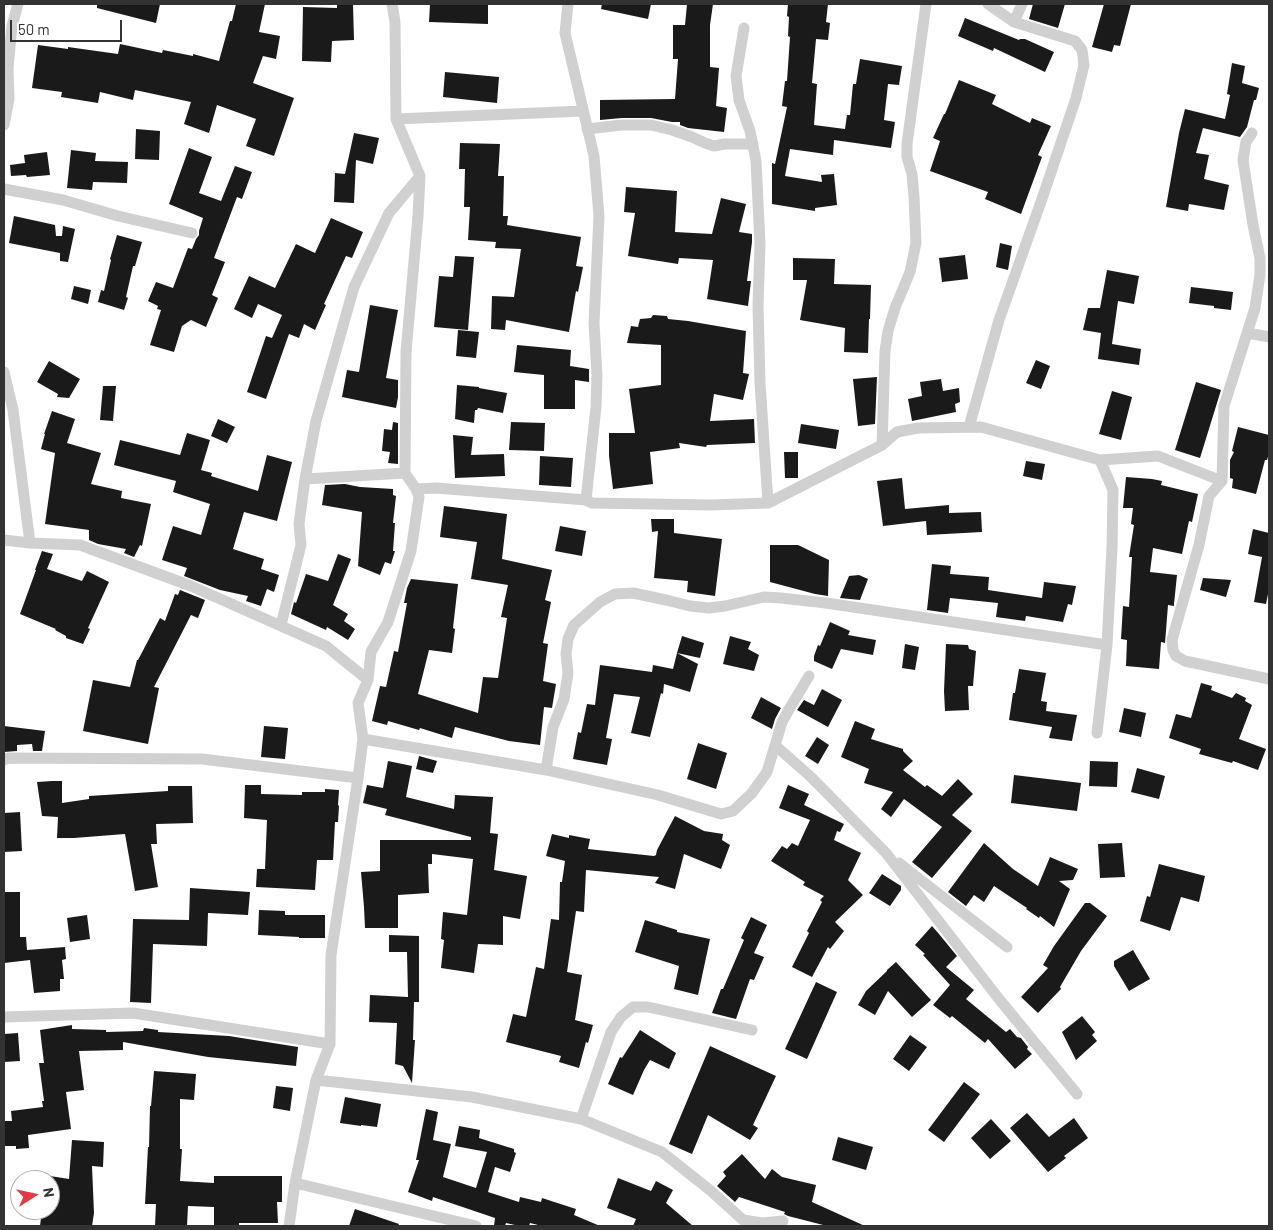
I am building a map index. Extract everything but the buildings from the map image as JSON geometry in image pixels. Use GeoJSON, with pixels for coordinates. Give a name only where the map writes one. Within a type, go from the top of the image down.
{"type":"FeatureCollection","features":[{"type":"Feature","properties":{"kind":"street"},"geometry":{"type":"LineString","coordinates":[[4,125],[9,99],[8,68],[12,26],[18,4]]}},
{"type":"Feature","properties":{"kind":"street"},"geometry":{"type":"LineString","coordinates":[[289,1226],[316,1080],[330,1044],[332,955],[362,739],[358,703],[368,680],[371,652],[388,622],[411,551],[419,497],[405,473],[406,352],[420,176],[396,118],[395,22],[392,4]]}},
{"type":"Feature","properties":{"kind":"street"},"geometry":{"type":"LineString","coordinates":[[568,4],[565,33],[594,156],[599,216],[594,323],[597,383],[596,407],[586,500]]}},
{"type":"Feature","properties":{"kind":"street"},"geometry":{"type":"LineString","coordinates":[[882,445],[885,351],[888,331],[910,272],[916,243],[912,174],[907,157],[907,144],[926,4]]}},
{"type":"Feature","properties":{"kind":"street"},"geometry":{"type":"LineString","coordinates":[[969,427],[1000,320],[1076,98],[1084,65],[1082,50],[1075,41],[1014,22],[988,4]]}},
{"type":"Feature","properties":{"kind":"street"},"geometry":{"type":"LineString","coordinates":[[1014,22],[1022,4]]}},
{"type":"Feature","properties":{"kind":"street"},"geometry":{"type":"LineString","coordinates":[[744,28],[736,76],[739,100],[750,131],[756,161],[760,244],[758,306],[760,382],[768,503]]}},
{"type":"Feature","properties":{"kind":"street"},"geometry":{"type":"LineString","coordinates":[[396,118],[583,111]]}},
{"type":"Feature","properties":{"kind":"street"},"geometry":{"type":"LineString","coordinates":[[587,128],[651,125],[672,130],[714,146],[753,144]]}},
{"type":"Feature","properties":{"kind":"street"},"geometry":{"type":"LineString","coordinates":[[1252,133],[1246,142],[1243,160],[1260,258],[1260,275],[1255,308],[1224,406],[1222,481],[1209,496],[1199,545],[1172,640],[1176,656],[1185,661],[1269,679]]}},
{"type":"Feature","properties":{"kind":"street"},"geometry":{"type":"LineString","coordinates":[[281,625],[301,545],[299,524],[316,421],[354,287],[389,214],[420,176]]}},
{"type":"Feature","properties":{"kind":"street"},"geometry":{"type":"LineString","coordinates":[[4,189],[62,200],[192,234]]}},
{"type":"Feature","properties":{"kind":"street"},"geometry":{"type":"LineString","coordinates":[[1248,333],[1269,336]]}},
{"type":"Feature","properties":{"kind":"street"},"geometry":{"type":"LineString","coordinates":[[4,372],[13,410],[30,543]]}},
{"type":"Feature","properties":{"kind":"street"},"geometry":{"type":"LineString","coordinates":[[416,489],[436,488],[586,500],[592,503],[711,505],[768,503],[882,445],[897,432],[918,428],[969,427],[981,428],[1100,460],[1158,456],[1222,481]]}},
{"type":"Feature","properties":{"kind":"street"},"geometry":{"type":"LineString","coordinates":[[1097,733],[1107,645],[1113,490],[1100,460]]}},
{"type":"Feature","properties":{"kind":"street"},"geometry":{"type":"LineString","coordinates":[[306,479],[405,473]]}},
{"type":"Feature","properties":{"kind":"street"},"geometry":{"type":"LineString","coordinates":[[4,540],[80,545],[191,586],[326,646],[368,680]]}},
{"type":"Feature","properties":{"kind":"street"},"geometry":{"type":"LineString","coordinates":[[546,770],[554,727],[564,699],[568,673],[566,654],[568,639],[574,625],[600,602],[615,594],[634,593],[690,606],[709,608],[764,596],[1107,645]]}},
{"type":"Feature","properties":{"kind":"street"},"geometry":{"type":"LineString","coordinates":[[362,739],[546,770],[658,795],[721,814],[733,811],[752,793],[767,772],[782,722],[809,676]]}},
{"type":"Feature","properties":{"kind":"street"},"geometry":{"type":"LineString","coordinates":[[776,746],[811,777],[886,852],[1007,947]]}},
{"type":"Feature","properties":{"kind":"street"},"geometry":{"type":"LineString","coordinates":[[4,760],[8,758],[202,759],[358,778]]}},
{"type":"Feature","properties":{"kind":"street"},"geometry":{"type":"LineString","coordinates":[[886,852],[999,999],[1076,1094]]}},
{"type":"Feature","properties":{"kind":"street"},"geometry":{"type":"LineString","coordinates":[[581,1119],[611,1032],[621,1017],[633,1007],[648,1007],[752,1030]]}},
{"type":"Feature","properties":{"kind":"street"},"geometry":{"type":"LineString","coordinates":[[4,1017],[132,1013],[330,1044]]}},
{"type":"Feature","properties":{"kind":"street"},"geometry":{"type":"LineString","coordinates":[[316,1080],[472,1098],[581,1119],[662,1152],[742,1220],[762,1223],[783,1221]]}},
{"type":"Feature","properties":{"kind":"street"},"geometry":{"type":"LineString","coordinates":[[296,1183],[476,1226]]}}]}
